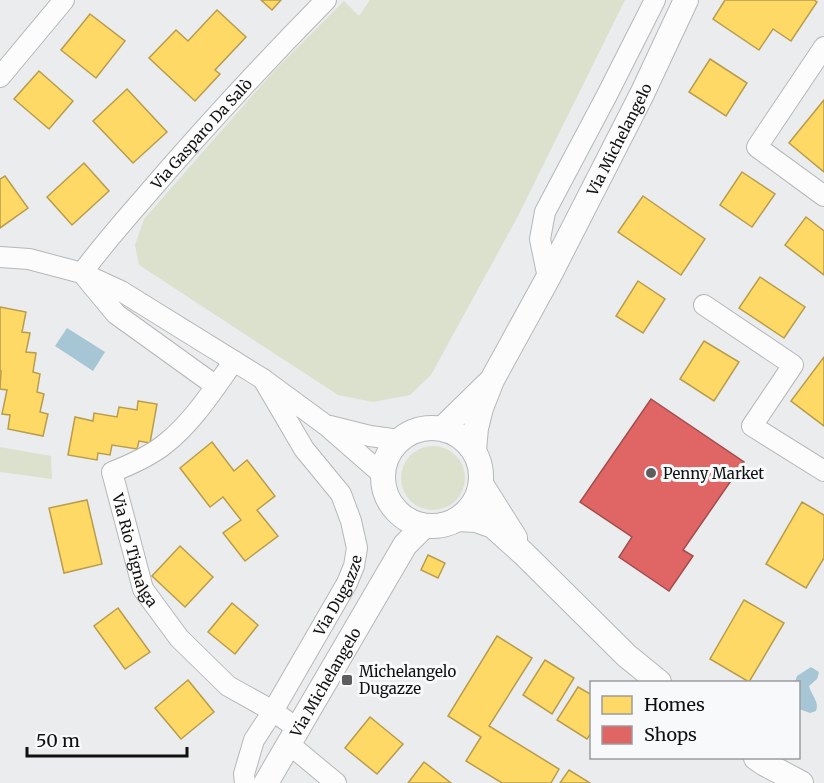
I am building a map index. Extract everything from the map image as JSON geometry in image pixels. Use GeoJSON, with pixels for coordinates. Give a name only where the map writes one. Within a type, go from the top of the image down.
{"type":"FeatureCollection","features":[{"type":"Feature","properties":{"kind":"street"},"geometry":{"type":"LineString","coordinates":[[0,77],[64,0]]}},
{"type":"Feature","properties":{"kind":"street","name":"Via Gasparo Da Salò"},"geometry":{"type":"LineString","coordinates":[[82,273],[172,165],[271,56],[326,0]]}},
{"type":"Feature","properties":{"kind":"street","name":"Via Michelangelo"},"geometry":{"type":"LineString","coordinates":[[548,278],[540,239],[545,212],[655,0]]}},
{"type":"Feature","properties":{"kind":"street","name":"Via Michelangelo"},"geometry":{"type":"LineString","coordinates":[[474,450],[481,408],[492,380],[548,278],[642,94],[686,0]]}},
{"type":"Feature","properties":{"kind":"street"},"geometry":{"type":"LineString","coordinates":[[824,47],[757,147],[824,196]]}},
{"type":"Feature","properties":{"kind":"street","name":"Via Dugazze"},"geometry":{"type":"LineString","coordinates":[[0,256],[29,259],[82,273],[122,291],[263,379],[327,426],[382,474]]}},
{"type":"Feature","properties":{"kind":"street"},"geometry":{"type":"LineString","coordinates":[[82,273],[116,314],[216,386]]}},
{"type":"Feature","properties":{"kind":"street"},"geometry":{"type":"LineString","coordinates":[[704,305],[793,365],[752,426],[824,471]]}},
{"type":"Feature","properties":{"kind":"street","name":"Via Rio Tignalga"},"geometry":{"type":"LineString","coordinates":[[234,361],[192,418],[165,444],[130,465],[112,472],[143,589],[179,638],[228,686],[273,711],[293,737],[336,783]]}},
{"type":"Feature","properties":{"kind":"street","name":"Via Dugazze"},"geometry":{"type":"LineString","coordinates":[[245,783],[244,774],[254,740],[347,583],[354,566],[357,548],[351,521],[341,494],[304,449],[263,379]]}},
{"type":"Feature","properties":{"kind":"street","name":"Via Michelangelo"},"geometry":{"type":"LineString","coordinates":[[443,428],[492,380]]}},
{"type":"Feature","properties":{"kind":"street","name":"Via Dugazze"},"geometry":{"type":"LineString","coordinates":[[327,426],[399,440]]}},
{"type":"Feature","properties":{"kind":"street"},"geometry":{"type":"LineString","coordinates":[[427,427],[443,428],[455,432],[474,450],[482,472],[481,484],[477,498],[469,510],[458,519],[448,524],[424,526],[413,523],[394,509],[387,498],[382,474],[390,449],[399,440],[412,431],[427,427]]}},
{"type":"Feature","properties":{"kind":"street"},"geometry":{"type":"LineString","coordinates":[[481,484],[523,553]]}},
{"type":"Feature","properties":{"kind":"street","name":"Via Michelangelo"},"geometry":{"type":"LineString","coordinates":[[384,580],[394,509]]}},
{"type":"Feature","properties":{"kind":"street"},"geometry":{"type":"LineString","coordinates":[[458,519],[476,520],[493,526],[627,656],[658,681]]}},
{"type":"Feature","properties":{"kind":"street","name":"Via Michelangelo"},"geometry":{"type":"LineString","coordinates":[[266,783],[405,545],[424,526]]}},
{"type":"Feature","properties":{"kind":"street"},"geometry":{"type":"LineString","coordinates":[[758,759],[801,783]]}},
{"type":"Feature","properties":{"kind":"green space"},"geometry":{"type":"Polygon","coordinates":[[[370,0],[625,0],[517,218],[431,375],[410,395],[373,402],[338,395],[139,265],[135,245],[144,219],[273,72],[344,1],[359,16],[370,0]]]}},
{"type":"Feature","properties":{"kind":"green space"},"geometry":{"type":"Polygon","coordinates":[[[433,446],[451,451],[456,455],[460,460],[465,478],[460,496],[456,501],[451,505],[433,510],[415,505],[410,501],[406,496],[401,478],[406,460],[410,455],[415,451],[433,446]]]}},
{"type":"Feature","properties":{"kind":"green space"},"geometry":{"type":"Polygon","coordinates":[[[0,447],[51,456],[52,479],[0,472],[0,447]]]}},
{"type":"Feature","properties":{"kind":"water"},"geometry":{"type":"Polygon","coordinates":[[[67,328],[105,352],[93,371],[55,346],[67,328]]]}},
{"type":"Feature","properties":{"kind":"water"},"geometry":{"type":"Polygon","coordinates":[[[811,667],[819,672],[817,679],[809,686],[817,705],[816,711],[810,713],[800,709],[800,681],[795,681],[797,676],[811,667]]]}},
{"type":"Feature","properties":{"kind":"building: Homes"},"geometry":{"type":"Polygon","coordinates":[[[261,0],[281,0],[272,10],[261,0]]]}},
{"type":"Feature","properties":{"kind":"building: Homes"},"geometry":{"type":"Polygon","coordinates":[[[725,0],[814,0],[817,2],[791,41],[773,29],[759,50],[713,19],[725,0]]]}},
{"type":"Feature","properties":{"kind":"building: Homes"},"geometry":{"type":"Polygon","coordinates":[[[217,10],[246,37],[215,70],[220,74],[195,101],[149,58],[176,30],[188,41],[217,10]]]}},
{"type":"Feature","properties":{"kind":"building: Homes"},"geometry":{"type":"Polygon","coordinates":[[[90,14],[125,41],[96,78],[61,50],[90,14]]]}},
{"type":"Feature","properties":{"kind":"building: Homes"},"geometry":{"type":"Polygon","coordinates":[[[710,59],[747,83],[726,116],[689,92],[710,59]]]}},
{"type":"Feature","properties":{"kind":"building: Homes"},"geometry":{"type":"Polygon","coordinates":[[[39,71],[73,101],[49,129],[14,99],[39,71]]]}},
{"type":"Feature","properties":{"kind":"building: Homes"},"geometry":{"type":"Polygon","coordinates":[[[127,89],[167,132],[133,163],[93,121],[127,89]]]}},
{"type":"Feature","properties":{"kind":"building: Homes"},"geometry":{"type":"Polygon","coordinates":[[[824,100],[824,172],[789,143],[824,100]]]}},
{"type":"Feature","properties":{"kind":"building: Homes"},"geometry":{"type":"Polygon","coordinates":[[[84,163],[109,191],[72,225],[47,197],[84,163]]]}},
{"type":"Feature","properties":{"kind":"building: Homes"},"geometry":{"type":"Polygon","coordinates":[[[742,172],[775,194],[752,227],[720,205],[742,172]]]}},
{"type":"Feature","properties":{"kind":"building: Homes"},"geometry":{"type":"Polygon","coordinates":[[[5,176],[28,208],[0,228],[0,179],[5,176]]]}},
{"type":"Feature","properties":{"kind":"building: Homes"},"geometry":{"type":"Polygon","coordinates":[[[643,196],[705,239],[681,275],[618,232],[643,196]]]}},
{"type":"Feature","properties":{"kind":"building: Homes"},"geometry":{"type":"Polygon","coordinates":[[[806,217],[824,231],[824,275],[785,245],[806,217]]]}},
{"type":"Feature","properties":{"kind":"building: Homes"},"geometry":{"type":"Polygon","coordinates":[[[760,277],[805,307],[784,338],[739,308],[760,277]]]}},
{"type":"Feature","properties":{"kind":"building: Homes"},"geometry":{"type":"Polygon","coordinates":[[[638,281],[665,299],[643,333],[616,316],[638,281]]]}},
{"type":"Feature","properties":{"kind":"building: Homes"},"geometry":{"type":"Polygon","coordinates":[[[0,307],[26,312],[22,332],[30,333],[26,352],[36,353],[33,372],[40,374],[37,392],[44,394],[40,412],[48,414],[43,436],[8,429],[10,415],[2,414],[7,390],[0,389],[0,307]]]}},
{"type":"Feature","properties":{"kind":"building: Homes"},"geometry":{"type":"Polygon","coordinates":[[[704,341],[739,362],[714,401],[680,379],[704,341]]]}},
{"type":"Feature","properties":{"kind":"building: Homes"},"geometry":{"type":"Polygon","coordinates":[[[824,357],[824,426],[791,401],[824,357]]]}},
{"type":"Feature","properties":{"kind":"building: Homes"},"geometry":{"type":"Polygon","coordinates":[[[138,401],[157,404],[150,443],[139,441],[137,449],[112,445],[110,455],[98,453],[97,460],[68,455],[75,417],[93,421],[94,413],[117,417],[119,407],[137,410],[138,401]]]}},
{"type":"Feature","properties":{"kind":"building: Homes"},"geometry":{"type":"Polygon","coordinates":[[[212,442],[234,471],[247,460],[275,496],[257,510],[278,536],[245,561],[223,533],[241,520],[223,497],[210,507],[180,468],[212,442]]]}},
{"type":"Feature","properties":{"kind":"building: Homes"},"geometry":{"type":"Polygon","coordinates":[[[87,500],[102,564],[64,573],[49,508],[87,500]]]}},
{"type":"Feature","properties":{"kind":"building: Homes"},"geometry":{"type":"Polygon","coordinates":[[[802,502],[824,515],[824,558],[806,588],[766,564],[802,502]]]}},
{"type":"Feature","properties":{"kind":"building: Homes"},"geometry":{"type":"Polygon","coordinates":[[[180,546],[213,577],[185,607],[152,576],[180,546]]]}},
{"type":"Feature","properties":{"kind":"building: Homes"},"geometry":{"type":"Polygon","coordinates":[[[428,555],[445,563],[438,578],[421,570],[428,555]]]}},
{"type":"Feature","properties":{"kind":"building: Homes"},"geometry":{"type":"Polygon","coordinates":[[[744,600],[784,623],[750,681],[710,659],[744,600]]]}},
{"type":"Feature","properties":{"kind":"building: Homes"},"geometry":{"type":"Polygon","coordinates":[[[232,603],[258,625],[235,654],[208,632],[232,603]]]}},
{"type":"Feature","properties":{"kind":"building: Homes"},"geometry":{"type":"Polygon","coordinates":[[[118,608],[150,652],[125,669],[94,626],[118,608]]]}},
{"type":"Feature","properties":{"kind":"building: Homes"},"geometry":{"type":"Polygon","coordinates":[[[497,636],[532,658],[489,726],[559,769],[551,783],[502,783],[466,761],[481,737],[448,716],[497,636]]]}},
{"type":"Feature","properties":{"kind":"building: Homes"},"geometry":{"type":"Polygon","coordinates":[[[545,660],[574,678],[552,714],[523,695],[545,660]]]}},
{"type":"Feature","properties":{"kind":"building: Homes"},"geometry":{"type":"Polygon","coordinates":[[[188,680],[214,712],[181,739],[155,708],[188,680]]]}},
{"type":"Feature","properties":{"kind":"building: Homes"},"geometry":{"type":"Polygon","coordinates":[[[578,687],[590,694],[590,735],[587,739],[557,720],[578,687]]]}},
{"type":"Feature","properties":{"kind":"building: Homes"},"geometry":{"type":"Polygon","coordinates":[[[370,717],[403,744],[377,774],[345,748],[370,717]]]}},
{"type":"Feature","properties":{"kind":"building: Homes"},"geometry":{"type":"Polygon","coordinates":[[[424,762],[451,783],[408,783],[424,762]]]}},
{"type":"Feature","properties":{"kind":"building: Homes"},"geometry":{"type":"Polygon","coordinates":[[[569,770],[590,783],[560,783],[569,770]]]}},
{"type":"Feature","properties":{"kind":"building: Shops"},"geometry":{"type":"Polygon","coordinates":[[[651,399],[744,462],[683,550],[693,556],[669,591],[619,557],[632,537],[580,502],[651,399]]]}},
{"type":"Feature","properties":{"kind":"place","name":"Penny Market"},"geometry":{"type":"Point","coordinates":[651,473]}},
{"type":"Feature","properties":{"kind":"place","name":"Michelangelo Dugazze"},"geometry":{"type":"Point","coordinates":[347,680]}}]}
